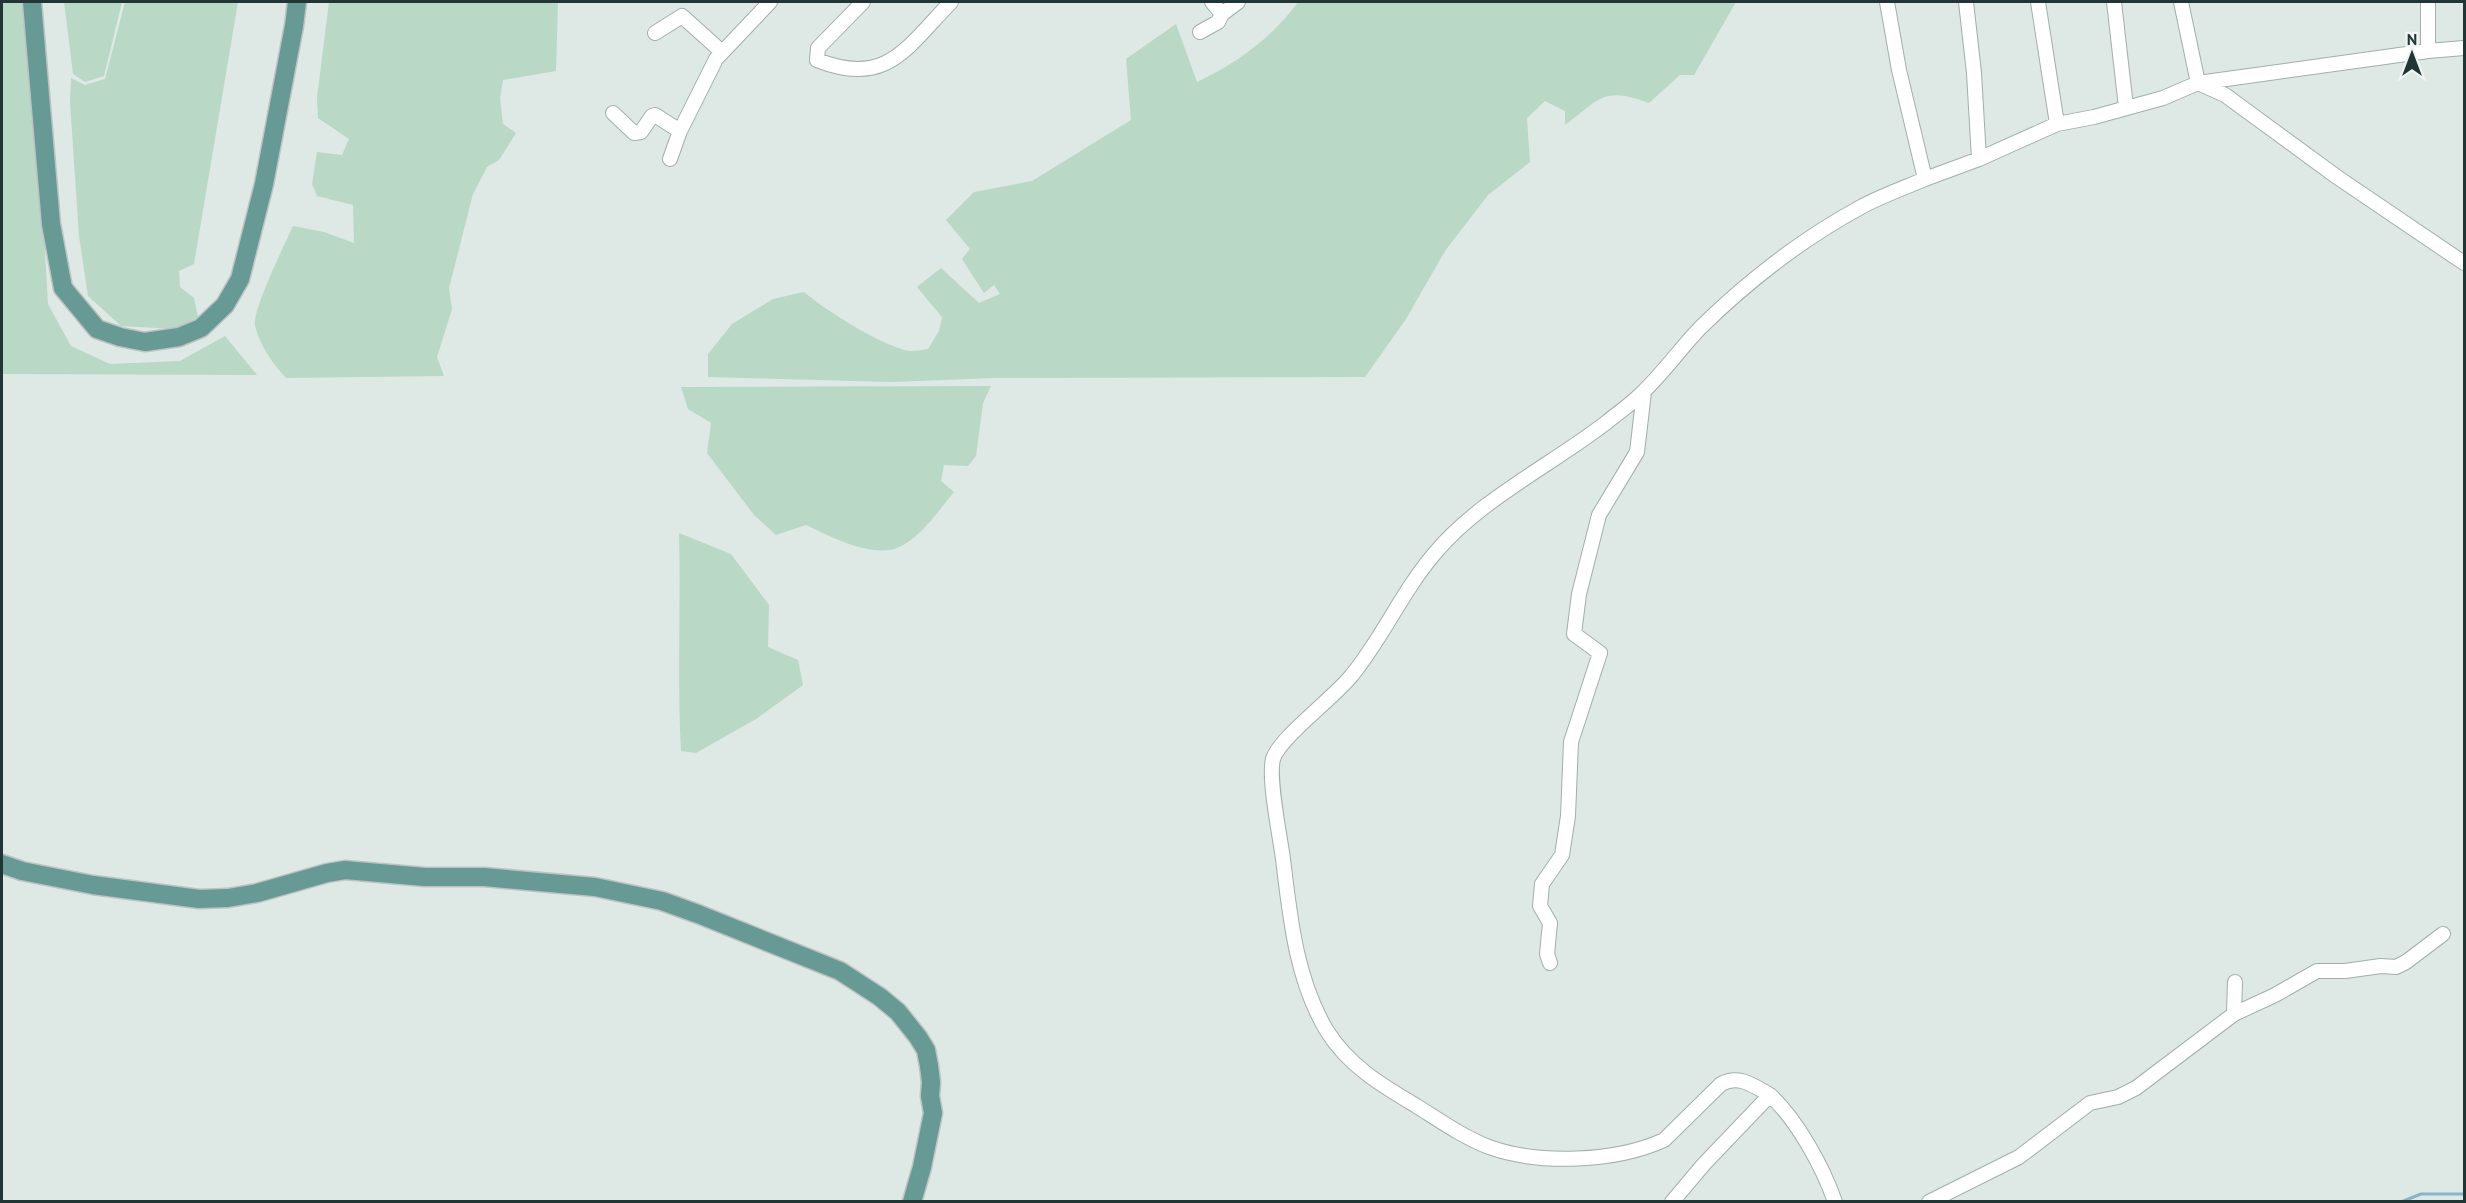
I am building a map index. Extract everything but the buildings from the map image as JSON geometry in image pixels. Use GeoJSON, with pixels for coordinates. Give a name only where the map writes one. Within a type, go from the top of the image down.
{"type":"FeatureCollection","features":[{"type":"Feature","properties":{"kind":"main road"},"geometry":{"type":"LineString","coordinates":[[32,2],[51,224],[63,288],[97,329],[120,338],[145,342],[179,338],[201,328],[225,305],[240,279],[264,184],[297,2]]}},
{"type":"Feature","properties":{"kind":"main road"},"geometry":{"type":"LineString","coordinates":[[2,864],[22,872],[93,885],[199,899],[228,898],[257,893],[345,870],[425,877],[484,877],[595,887],[662,901],[698,914],[840,971],[898,1012],[918,1037],[926,1050],[933,1113],[912,1202]]}},
{"type":"Feature","properties":{"kind":"street"},"geometry":{"type":"LineString","coordinates":[[670,159],[680,131],[708,72],[722,52],[770,2]]}},
{"type":"Feature","properties":{"kind":"street"},"geometry":{"type":"LineString","coordinates":[[863,2],[818,48],[817,60],[846,69],[873,69],[896,57],[951,2]]}},
{"type":"Feature","properties":{"kind":"street"},"geometry":{"type":"LineString","coordinates":[[1212,2],[1222,14]]}},
{"type":"Feature","properties":{"kind":"street"},"geometry":{"type":"LineString","coordinates":[[1200,32],[1218,22],[1222,14],[1238,2]]}},
{"type":"Feature","properties":{"kind":"street"},"geometry":{"type":"LineString","coordinates":[[1887,2],[1899,70],[1925,178]]}},
{"type":"Feature","properties":{"kind":"street"},"geometry":{"type":"LineString","coordinates":[[1966,2],[1974,73],[1978,159]]}},
{"type":"Feature","properties":{"kind":"street"},"geometry":{"type":"LineString","coordinates":[[2038,2],[2057,124]]}},
{"type":"Feature","properties":{"kind":"street"},"geometry":{"type":"LineString","coordinates":[[2114,2],[2126,107]]}},
{"type":"Feature","properties":{"kind":"street"},"geometry":{"type":"LineString","coordinates":[[2181,2],[2198,83]]}},
{"type":"Feature","properties":{"kind":"street"},"geometry":{"type":"LineString","coordinates":[[2428,2],[2428,51]]}},
{"type":"Feature","properties":{"kind":"street"},"geometry":{"type":"LineString","coordinates":[[655,33],[682,16],[722,52]]}},
{"type":"Feature","properties":{"kind":"street"},"geometry":{"type":"LineString","coordinates":[[1835,1202],[1828,1181],[1794,1121],[1770,1095],[1745,1081],[1728,1080],[1721,1084],[1664,1140],[1625,1152],[1540,1158],[1490,1147],[1464,1135],[1353,1064],[1321,1020],[1296,950],[1272,776],[1274,756],[1281,743],[1354,674],[1410,587],[1434,553],[1450,537],[1506,491],[1605,423],[1644,392],[1700,329],[1738,293],[1781,258],[1864,206],[1925,178],[1978,159],[2057,124],[2094,117],[2163,98],[2198,83],[2464,48]]}},
{"type":"Feature","properties":{"kind":"street"},"geometry":{"type":"LineString","coordinates":[[2198,83],[2225,95],[2337,177],[2464,263]]}},
{"type":"Feature","properties":{"kind":"street"},"geometry":{"type":"LineString","coordinates":[[613,113],[634,133],[641,132],[655,115],[680,131]]}},
{"type":"Feature","properties":{"kind":"street"},"geometry":{"type":"LineString","coordinates":[[1550,963],[1547,954],[1550,923],[1540,906],[1542,885],[1562,855],[1568,816],[1571,742],[1600,653],[1574,634],[1579,594],[1599,515],[1637,452],[1644,392]]}},
{"type":"Feature","properties":{"kind":"street"},"geometry":{"type":"LineString","coordinates":[[1929,1202],[2019,1157],[2090,1103],[2118,1097],[2136,1088],[2234,1014],[2275,995],[2316,970],[2345,971],[2381,966],[2396,967],[2406,963],[2444,934]]}},
{"type":"Feature","properties":{"kind":"street"},"geometry":{"type":"LineString","coordinates":[[2234,1014],[2235,982]]}},
{"type":"Feature","properties":{"kind":"street"},"geometry":{"type":"LineString","coordinates":[[1672,1202],[1704,1164],[1770,1095]]}},
{"type":"Feature","properties":{"kind":"green space"},"geometry":{"type":"Polygon","coordinates":[[[2,2],[25,2],[39,150],[48,304],[71,346],[110,364],[180,361],[225,336],[257,375],[2,374],[2,2]]]}},
{"type":"Feature","properties":{"kind":"green space"},"geometry":{"type":"Polygon","coordinates":[[[64,2],[122,2],[104,76],[85,82],[73,74],[64,2]]]}},
{"type":"Feature","properties":{"kind":"green space"},"geometry":{"type":"Polygon","coordinates":[[[125,2],[238,2],[194,264],[179,271],[180,287],[194,298],[198,317],[175,329],[121,326],[88,296],[79,236],[70,102],[71,78],[85,85],[105,79],[125,2]]]}},
{"type":"Feature","properties":{"kind":"green space"},"geometry":{"type":"Polygon","coordinates":[[[329,2],[558,2],[556,71],[503,80],[500,98],[503,124],[516,133],[499,160],[487,167],[473,194],[449,288],[452,309],[437,357],[444,376],[286,378],[276,367],[257,333],[255,318],[259,306],[293,226],[324,232],[354,243],[353,205],[317,196],[312,184],[317,152],[342,155],[349,139],[318,118],[317,98],[329,2]]]}},
{"type":"Feature","properties":{"kind":"green space"},"geometry":{"type":"Polygon","coordinates":[[[1298,2],[1736,2],[1694,75],[1680,75],[1649,103],[1622,95],[1612,95],[1595,102],[1565,125],[1565,111],[1545,101],[1527,118],[1530,162],[1488,195],[1445,251],[1406,319],[1365,377],[994,378],[892,382],[708,377],[708,354],[732,324],[773,299],[804,292],[840,318],[885,343],[910,351],[928,349],[939,331],[942,317],[917,287],[941,268],[979,303],[1000,294],[994,285],[984,293],[962,259],[970,249],[946,220],[974,192],[1032,181],[1131,120],[1126,59],[1176,24],[1197,82],[1226,67],[1253,48],[1277,27],[1298,2]]]}},
{"type":"Feature","properties":{"kind":"green space"},"geometry":{"type":"Polygon","coordinates":[[[991,386],[983,403],[976,456],[968,466],[944,465],[941,481],[954,492],[927,525],[912,539],[894,549],[884,550],[873,550],[849,544],[806,525],[776,535],[754,515],[707,453],[711,423],[688,409],[681,387],[991,386]]]}},
{"type":"Feature","properties":{"kind":"green space"},"geometry":{"type":"Polygon","coordinates":[[[679,533],[731,554],[769,605],[768,647],[798,660],[803,685],[756,719],[696,753],[681,751],[679,533]]]}},
{"type":"Feature","properties":{"kind":"waterway"},"geometry":{"type":"LineString","coordinates":[[2401,1202],[2421,1194],[2464,1194]]}}]}
